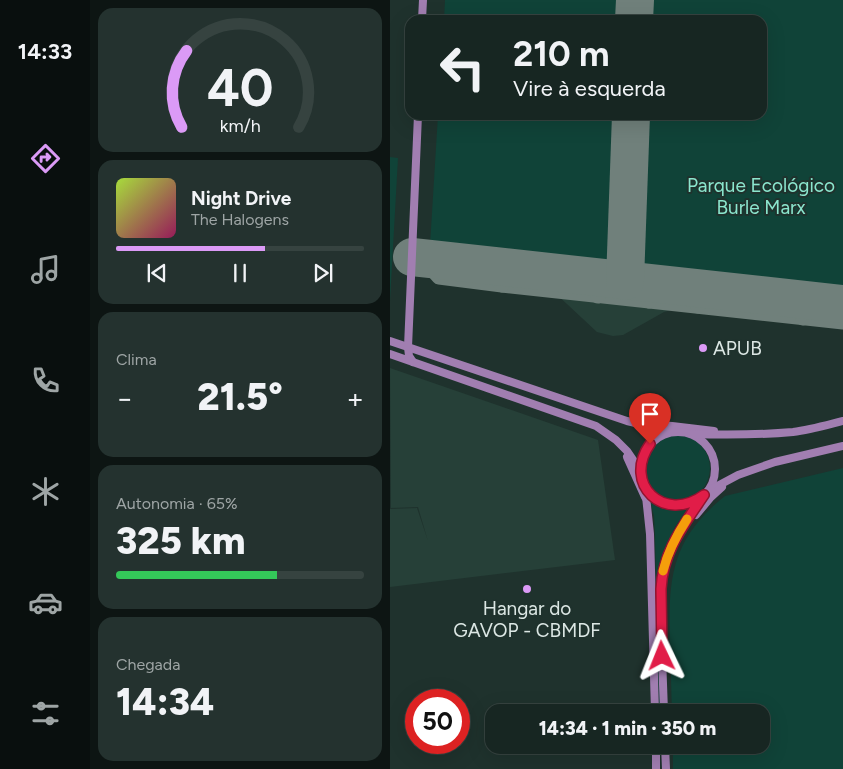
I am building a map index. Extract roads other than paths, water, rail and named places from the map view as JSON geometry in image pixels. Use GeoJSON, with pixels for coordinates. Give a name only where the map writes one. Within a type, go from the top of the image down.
{"type":"FeatureCollection","features":[{"type":"Feature","properties":{"kind":"main road"},"geometry":{"type":"LineString","coordinates":[[422,15],[423,0]]}},
{"type":"Feature","properties":{"kind":"main road"},"geometry":{"type":"LineString","coordinates":[[413,362],[409,356],[408,346],[418,120]]}},
{"type":"Feature","properties":{"kind":"main road"},"geometry":{"type":"LineString","coordinates":[[394,342],[403,340],[409,334]]}},
{"type":"Feature","properties":{"kind":"main road"},"geometry":{"type":"LineString","coordinates":[[409,334],[419,350]]}},
{"type":"Feature","properties":{"kind":"main road"},"geometry":{"type":"LineString","coordinates":[[394,342],[641,425],[674,432],[736,436],[794,432],[843,421]]}},
{"type":"Feature","properties":{"kind":"main road"},"geometry":{"type":"LineString","coordinates":[[390,354],[596,426],[621,444],[640,470]]}},
{"type":"Feature","properties":{"kind":"main road"},"geometry":{"type":"LineString","coordinates":[[641,425],[712,430],[736,436]]}},
{"type":"Feature","properties":{"kind":"main road"},"geometry":{"type":"LineString","coordinates":[[654,704],[650,534],[645,487],[640,470],[644,452],[650,444],[664,435],[674,432]]}},
{"type":"Feature","properties":{"kind":"main road"},"geometry":{"type":"LineString","coordinates":[[664,704],[661,578],[667,557],[676,537],[711,485],[715,468],[711,452],[706,444],[690,434]]}},
{"type":"Feature","properties":{"kind":"main road"},"geometry":{"type":"LineString","coordinates":[[621,444],[647,501]]}},
{"type":"Feature","properties":{"kind":"main road"},"geometry":{"type":"LineString","coordinates":[[645,487],[651,495],[668,504],[687,504],[696,501],[738,475],[775,462],[843,446]]}},
{"type":"Feature","properties":{"kind":"main road"},"geometry":{"type":"LineString","coordinates":[[676,537],[711,497],[731,479]]}},
{"type":"Feature","properties":{"kind":"main road"},"geometry":{"type":"LineString","coordinates":[[656,754],[656,769]]}},
{"type":"Feature","properties":{"kind":"main road"},"geometry":{"type":"LineString","coordinates":[[665,754],[666,769]]}},
{"type":"Feature","properties":{"kind":"place","name":"APUB"},"geometry":{"type":"Point","coordinates":[703,348]}},
{"type":"Feature","properties":{"kind":"place","name":"Hangar do GAVOP - CBMDF"},"geometry":{"type":"Point","coordinates":[527,589]}},
{"type":"Feature","properties":{"kind":"park label","name":"Parque Ecológico Burle Marx"},"geometry":{"type":"Point","coordinates":[761,196]}}]}
